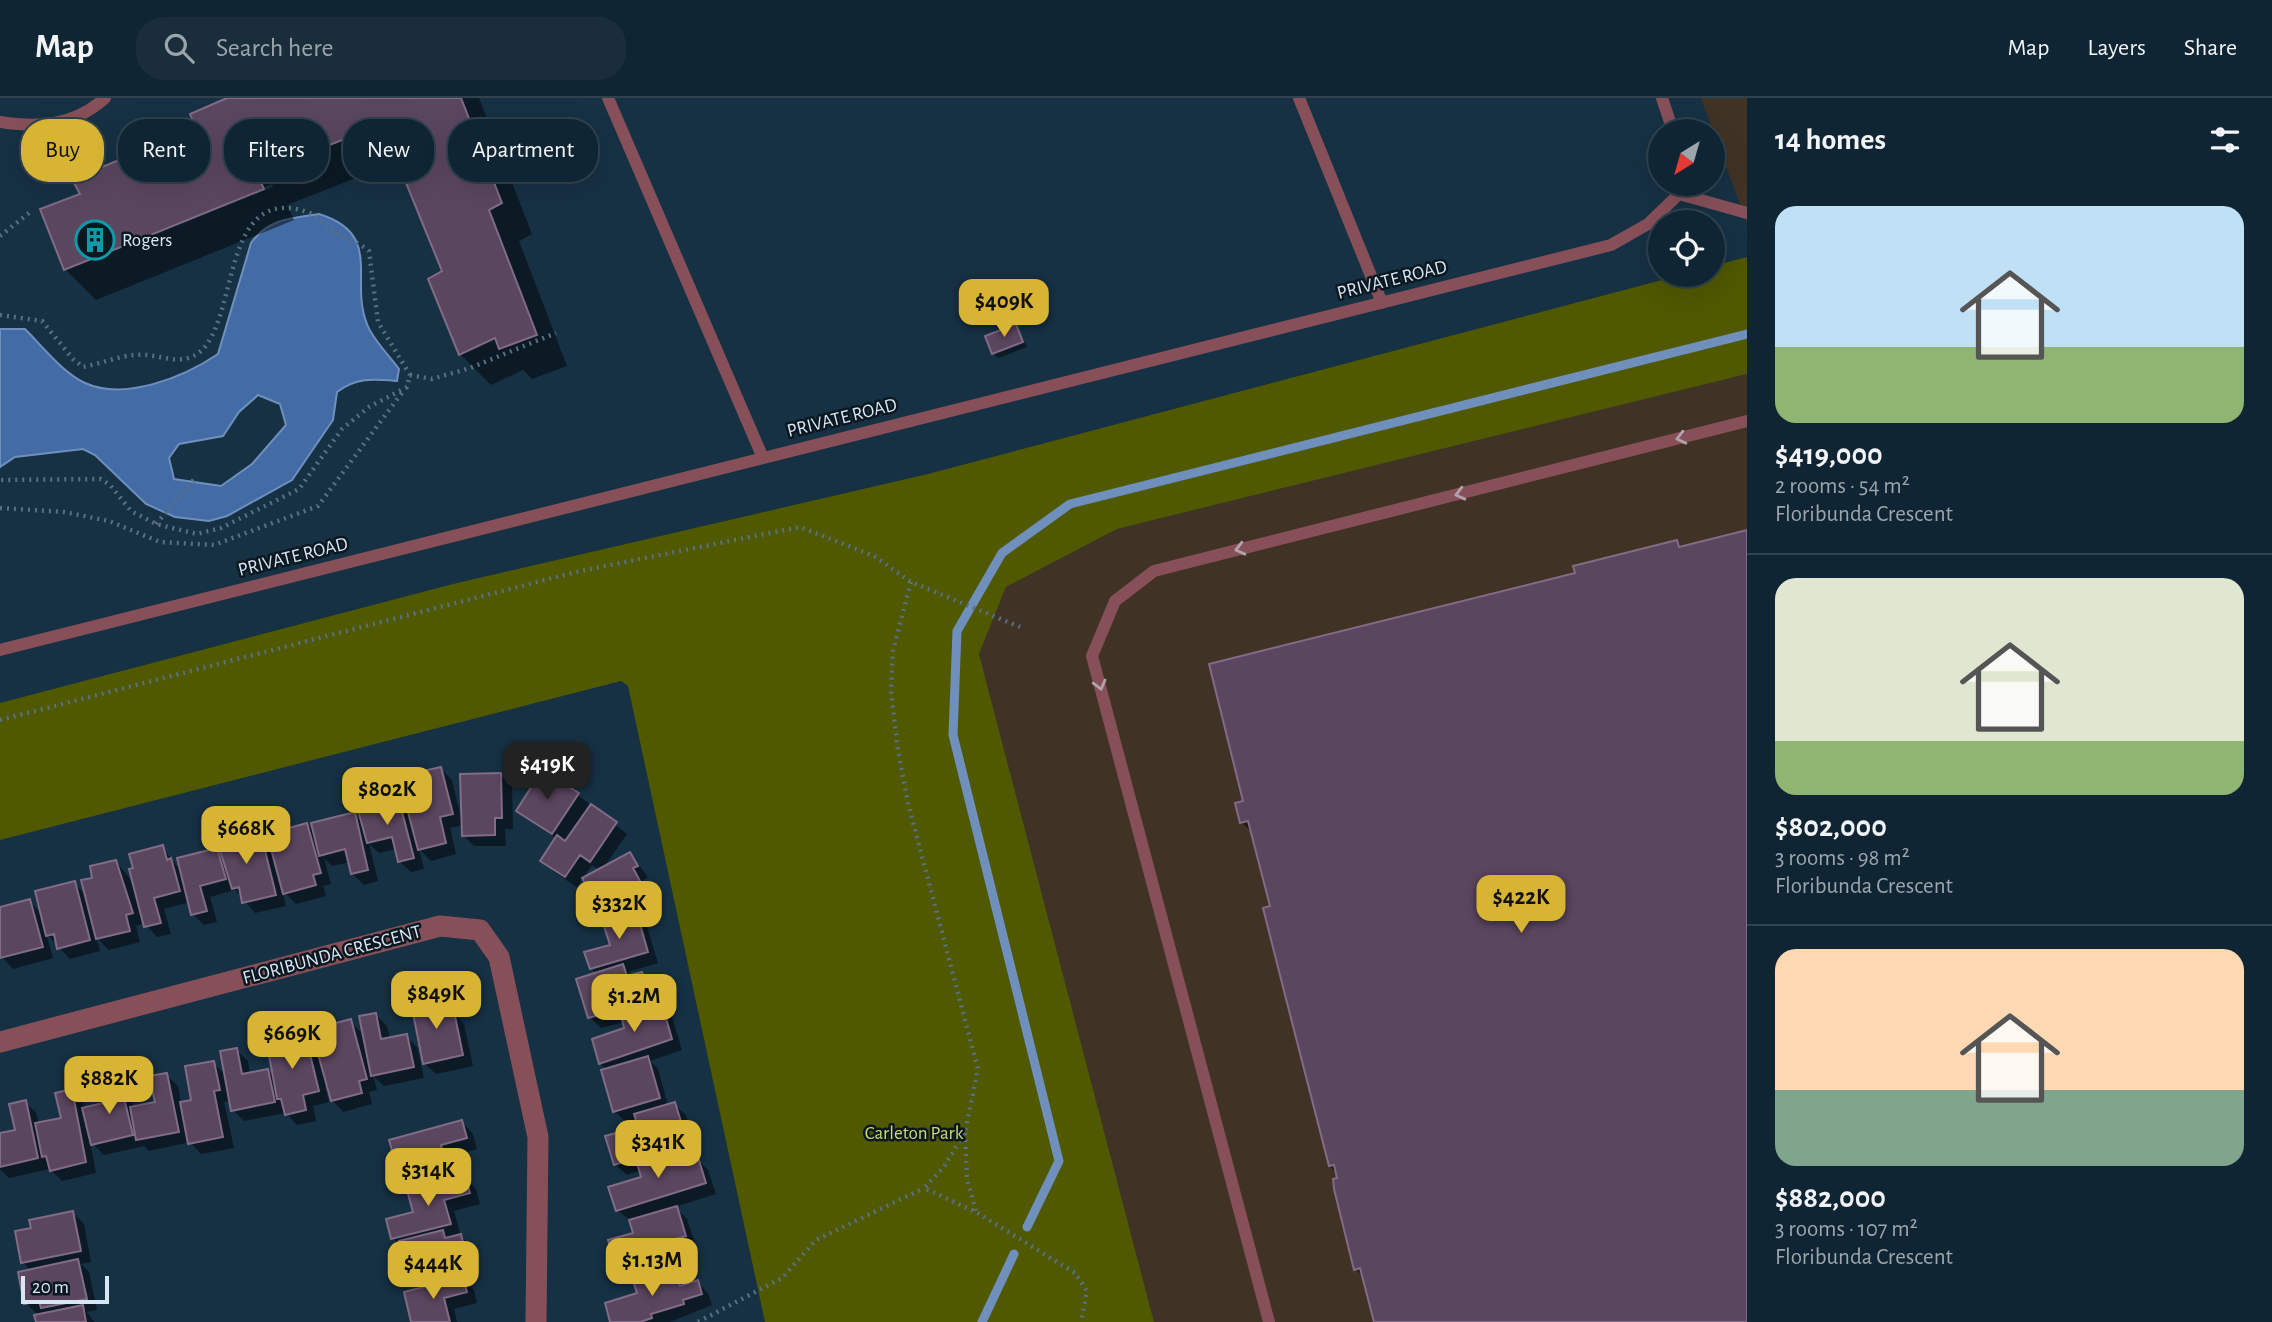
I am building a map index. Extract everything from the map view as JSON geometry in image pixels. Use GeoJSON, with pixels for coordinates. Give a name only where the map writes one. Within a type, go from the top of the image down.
{"type":"FeatureCollection","features":[{"type":"Feature","properties":{"kind":"street","name":"FLORIBUNDA CRESCENT"},"geometry":{"type":"LineString","coordinates":[[0,1042],[440,926],[480,930],[499,957],[538,1137],[536,1322]]}},
{"type":"Feature","properties":{"kind":"lane"},"geometry":{"type":"LineString","coordinates":[[0,122],[37,127],[64,122],[85,113],[105,98]]}},
{"type":"Feature","properties":{"kind":"lane"},"geometry":{"type":"LineString","coordinates":[[608,98],[763,458]]}},
{"type":"Feature","properties":{"kind":"lane"},"geometry":{"type":"LineString","coordinates":[[1299,98],[1382,303]]}},
{"type":"Feature","properties":{"kind":"lane"},"geometry":{"type":"LineString","coordinates":[[1662,98],[1669,119]]}},
{"type":"Feature","properties":{"kind":"lane","name":"PRIVATE ROAD"},"geometry":{"type":"LineString","coordinates":[[0,650],[1611,245],[1648,224],[1673,196]]}},
{"type":"Feature","properties":{"kind":"lane"},"geometry":{"type":"LineString","coordinates":[[1699,196],[1747,213]]}},
{"type":"Feature","properties":{"kind":"lane"},"geometry":{"type":"LineString","coordinates":[[1269,1322],[1092,656],[1115,601],[1154,571],[1747,421]]}},
{"type":"Feature","properties":{"kind":"path"},"geometry":{"type":"LineString","coordinates":[[0,315],[42,321],[73,359],[83,367],[135,355],[184,361],[202,350],[216,323],[238,249],[248,230],[268,211],[294,209],[310,213],[330,230],[358,241],[369,251],[378,322],[410,375],[407,387],[318,506],[214,545],[160,542],[109,521],[64,512],[0,508]]}},
{"type":"Feature","properties":{"kind":"path"},"geometry":{"type":"LineString","coordinates":[[0,236],[33,210]]}},
{"type":"Feature","properties":{"kind":"path"},"geometry":{"type":"LineString","coordinates":[[410,375],[432,379],[470,368],[556,333]]}},
{"type":"Feature","properties":{"kind":"path"},"geometry":{"type":"LineString","coordinates":[[0,480],[101,479],[110,485],[131,511],[156,524],[197,534],[221,528],[299,489],[342,429],[369,407],[407,387]]}},
{"type":"Feature","properties":{"kind":"path"},"geometry":{"type":"LineString","coordinates":[[156,524],[197,476]]}},
{"type":"Feature","properties":{"kind":"path"},"geometry":{"type":"LineString","coordinates":[[0,720],[580,571],[800,527],[874,556],[927,590],[1020,627]]}},
{"type":"Feature","properties":{"kind":"path"},"geometry":{"type":"LineString","coordinates":[[911,582],[893,651],[891,691],[908,803],[978,1069],[965,1132],[967,1179],[976,1212]]}},
{"type":"Feature","properties":{"kind":"path"},"geometry":{"type":"LineString","coordinates":[[698,1322],[782,1279],[816,1240],[925,1188],[944,1167],[965,1132]]}},
{"type":"Feature","properties":{"kind":"path"},"geometry":{"type":"LineString","coordinates":[[925,1188],[976,1212],[1075,1273],[1087,1291],[1081,1322]]}},
{"type":"Feature","properties":{"kind":"shaded area"},"geometry":{"type":"Polygon","coordinates":[[[1701,98],[1747,98],[1747,224],[1726,166],[1726,119],[1709,119],[1701,98]]]}},
{"type":"Feature","properties":{"kind":"shaded area"},"geometry":{"type":"Polygon","coordinates":[[[1747,374],[1747,1322],[1154,1322],[979,654],[1006,587],[1117,529],[1747,374]]]}},
{"type":"Feature","properties":{"kind":"green space","name":"Carleton Park"},"geometry":{"type":"Polygon","coordinates":[[[1747,257],[1747,374],[1117,529],[1006,587],[979,654],[1154,1322],[765,1322],[628,686],[621,681],[0,840],[0,703],[453,584],[928,474],[1648,284],[1648,287],[1725,287],[1725,263],[1747,257]]]}},
{"type":"Feature","properties":{"kind":"water"},"geometry":{"type":"Polygon","coordinates":[[[319,214],[339,223],[351,233],[358,246],[362,307],[367,324],[377,342],[399,369],[397,381],[358,381],[337,392],[333,420],[292,480],[227,516],[209,521],[175,517],[146,504],[95,455],[83,449],[15,457],[0,467],[0,329],[25,329],[68,372],[85,383],[101,388],[136,388],[172,378],[218,354],[251,243],[258,235],[280,221],[319,214]],[[258,395],[239,412],[223,436],[179,444],[169,458],[174,479],[221,486],[252,464],[286,425],[280,404],[258,395]]]}},
{"type":"Feature","properties":{"kind":"building","name":"Rogers"},"geometry":{"type":"Polygon","coordinates":[[[227,98],[461,98],[469,119],[448,119],[448,182],[494,182],[502,203],[489,210],[537,335],[499,349],[495,338],[459,355],[428,279],[442,271],[406,182],[434,182],[434,119],[343,119],[343,140],[329,145],[329,119],[224,119],[224,182],[261,182],[264,189],[64,270],[40,209],[80,194],[74,182],[104,182],[104,166],[118,160],[118,182],[210,182],[210,119],[192,119],[190,114],[227,98]]]}},
{"type":"Feature","properties":{"kind":"building"},"geometry":{"type":"Polygon","coordinates":[[[1016,324],[1023,342],[992,354],[985,336],[1016,324]]]}},
{"type":"Feature","properties":{"kind":"building"},"geometry":{"type":"Polygon","coordinates":[[[1747,530],[1747,1322],[1374,1322],[1360,1268],[1354,1270],[1334,1189],[1333,1179],[1337,1178],[1334,1165],[1329,1166],[1263,908],[1270,906],[1248,821],[1240,823],[1235,803],[1243,801],[1209,664],[1575,573],[1573,566],[1677,540],[1679,547],[1747,530]]]}},
{"type":"Feature","properties":{"kind":"building"},"geometry":{"type":"Polygon","coordinates":[[[441,767],[453,814],[440,817],[446,843],[418,850],[408,812],[419,809],[410,774],[441,767]]]}},
{"type":"Feature","properties":{"kind":"building"},"geometry":{"type":"Polygon","coordinates":[[[542,770],[579,793],[552,834],[516,811],[542,770]]]}},
{"type":"Feature","properties":{"kind":"building"},"geometry":{"type":"Polygon","coordinates":[[[501,773],[502,818],[495,818],[495,835],[462,836],[460,774],[501,773]]]}},
{"type":"Feature","properties":{"kind":"building"},"geometry":{"type":"Polygon","coordinates":[[[399,800],[414,858],[398,862],[392,837],[367,843],[358,810],[399,800]]]}},
{"type":"Feature","properties":{"kind":"building"},"geometry":{"type":"Polygon","coordinates":[[[591,804],[617,822],[590,862],[580,855],[565,877],[540,861],[557,835],[565,841],[591,804]]]}},
{"type":"Feature","properties":{"kind":"building"},"geometry":{"type":"Polygon","coordinates":[[[355,812],[368,870],[351,874],[345,849],[319,856],[311,823],[355,812]]]}},
{"type":"Feature","properties":{"kind":"building"},"geometry":{"type":"Polygon","coordinates":[[[307,823],[321,873],[313,875],[316,885],[283,894],[267,834],[307,823]]]}},
{"type":"Feature","properties":{"kind":"building"},"geometry":{"type":"Polygon","coordinates":[[[229,828],[233,841],[261,834],[276,895],[242,903],[239,887],[232,889],[214,831],[229,828]]]}},
{"type":"Feature","properties":{"kind":"building"},"geometry":{"type":"Polygon","coordinates":[[[163,845],[167,860],[171,858],[180,891],[154,898],[161,923],[144,927],[129,869],[133,868],[129,854],[163,845]]]}},
{"type":"Feature","properties":{"kind":"building"},"geometry":{"type":"Polygon","coordinates":[[[217,848],[226,879],[200,886],[207,911],[191,915],[177,858],[217,848]]]}},
{"type":"Feature","properties":{"kind":"building"},"geometry":{"type":"Polygon","coordinates":[[[630,852],[638,866],[633,868],[646,892],[602,915],[582,878],[630,852]]]}},
{"type":"Feature","properties":{"kind":"building"},"geometry":{"type":"Polygon","coordinates":[[[116,860],[133,913],[126,915],[130,931],[96,939],[81,880],[92,878],[90,866],[116,860]]]}},
{"type":"Feature","properties":{"kind":"building"},"geometry":{"type":"Polygon","coordinates":[[[75,881],[90,940],[57,949],[54,934],[46,936],[35,891],[75,881]]]}},
{"type":"Feature","properties":{"kind":"building"},"geometry":{"type":"Polygon","coordinates":[[[30,899],[43,947],[0,958],[0,907],[30,899]]]}},
{"type":"Feature","properties":{"kind":"building"},"geometry":{"type":"Polygon","coordinates":[[[636,910],[648,952],[590,969],[584,952],[610,945],[602,920],[636,910]]]}},
{"type":"Feature","properties":{"kind":"building"},"geometry":{"type":"Polygon","coordinates":[[[623,964],[627,976],[642,972],[650,997],[634,1002],[636,1005],[588,1018],[576,979],[623,964]]]}},
{"type":"Feature","properties":{"kind":"building"},"geometry":{"type":"Polygon","coordinates":[[[443,997],[446,1012],[454,1011],[463,1055],[423,1064],[411,1003],[443,997]]]}},
{"type":"Feature","properties":{"kind":"building"},"geometry":{"type":"Polygon","coordinates":[[[662,1004],[672,1039],[599,1064],[592,1039],[624,1028],[621,1015],[662,1004]]]}},
{"type":"Feature","properties":{"kind":"building"},"geometry":{"type":"Polygon","coordinates":[[[376,1013],[381,1039],[407,1034],[414,1067],[371,1076],[359,1016],[376,1013]]]}},
{"type":"Feature","properties":{"kind":"building"},"geometry":{"type":"Polygon","coordinates":[[[351,1019],[367,1079],[359,1081],[362,1093],[331,1101],[315,1043],[321,1041],[317,1028],[351,1019]]]}},
{"type":"Feature","properties":{"kind":"building"},"geometry":{"type":"Polygon","coordinates":[[[298,1031],[302,1048],[308,1046],[319,1091],[303,1095],[306,1110],[285,1115],[281,1099],[277,1099],[266,1039],[298,1031]]]}},
{"type":"Feature","properties":{"kind":"building"},"geometry":{"type":"Polygon","coordinates":[[[237,1048],[242,1074],[268,1069],[275,1102],[231,1111],[220,1051],[237,1048]]]}},
{"type":"Feature","properties":{"kind":"building"},"geometry":{"type":"Polygon","coordinates":[[[648,1056],[660,1098],[613,1112],[601,1070],[648,1056]]]}},
{"type":"Feature","properties":{"kind":"building"},"geometry":{"type":"Polygon","coordinates":[[[214,1061],[220,1090],[214,1091],[223,1137],[188,1144],[180,1102],[191,1100],[185,1066],[214,1061]]]}},
{"type":"Feature","properties":{"kind":"building"},"geometry":{"type":"Polygon","coordinates":[[[167,1073],[179,1132],[136,1140],[130,1107],[155,1102],[149,1076],[167,1073]]]}},
{"type":"Feature","properties":{"kind":"building"},"geometry":{"type":"Polygon","coordinates":[[[119,1077],[133,1135],[91,1145],[82,1108],[107,1102],[102,1081],[119,1077]]]}},
{"type":"Feature","properties":{"kind":"building"},"geometry":{"type":"Polygon","coordinates":[[[72,1089],[86,1162],[50,1171],[46,1156],[42,1157],[35,1123],[61,1118],[55,1093],[72,1089]]]}},
{"type":"Feature","properties":{"kind":"building"},"geometry":{"type":"Polygon","coordinates":[[[26,1100],[38,1158],[0,1167],[0,1133],[15,1130],[9,1104],[26,1100]]]}},
{"type":"Feature","properties":{"kind":"building"},"geometry":{"type":"Polygon","coordinates":[[[675,1102],[686,1138],[653,1147],[654,1152],[614,1165],[605,1136],[638,1127],[634,1114],[675,1102]]]}},
{"type":"Feature","properties":{"kind":"building"},"geometry":{"type":"Polygon","coordinates":[[[462,1120],[467,1138],[441,1145],[447,1170],[401,1182],[389,1140],[462,1120]]]}},
{"type":"Feature","properties":{"kind":"building"},"geometry":{"type":"Polygon","coordinates":[[[677,1150],[681,1162],[698,1157],[706,1183],[616,1211],[608,1187],[641,1177],[637,1163],[677,1150]]]}},
{"type":"Feature","properties":{"kind":"building"},"geometry":{"type":"Polygon","coordinates":[[[465,1176],[470,1193],[444,1200],[451,1224],[391,1239],[386,1219],[413,1212],[407,1190],[465,1176]]]}},
{"type":"Feature","properties":{"kind":"building"},"geometry":{"type":"Polygon","coordinates":[[[677,1206],[686,1236],[650,1246],[653,1257],[616,1268],[608,1240],[633,1233],[629,1220],[677,1206]]]}},
{"type":"Feature","properties":{"kind":"building"},"geometry":{"type":"Polygon","coordinates":[[[73,1211],[81,1251],[21,1263],[15,1231],[31,1228],[29,1220],[73,1211]]]}},
{"type":"Feature","properties":{"kind":"building"},"geometry":{"type":"Polygon","coordinates":[[[443,1230],[445,1238],[461,1234],[469,1266],[408,1281],[399,1241],[443,1230]]]}},
{"type":"Feature","properties":{"kind":"building"},"geometry":{"type":"Polygon","coordinates":[[[78,1259],[87,1299],[41,1308],[39,1301],[24,1304],[18,1272],[78,1259]]]}},
{"type":"Feature","properties":{"kind":"building"},"geometry":{"type":"Polygon","coordinates":[[[674,1268],[680,1286],[698,1280],[702,1294],[683,1300],[684,1304],[651,1314],[652,1318],[640,1322],[610,1322],[605,1303],[637,1293],[633,1281],[674,1268]]]}},
{"type":"Feature","properties":{"kind":"building"},"geometry":{"type":"Polygon","coordinates":[[[463,1277],[467,1292],[444,1298],[450,1322],[411,1322],[404,1292],[463,1277]]]}},
{"type":"Feature","properties":{"kind":"building"},"geometry":{"type":"Polygon","coordinates":[[[83,1305],[86,1322],[36,1322],[34,1315],[83,1305]]]}},
{"type":"Feature","properties":{"kind":"waterway"},"geometry":{"type":"LineString","coordinates":[[1027,1227],[1059,1161],[953,735],[957,631],[1002,553],[1070,504],[1747,334]]}},
{"type":"Feature","properties":{"kind":"waterway"},"geometry":{"type":"LineString","coordinates":[[982,1322],[1014,1254]]}},
{"type":"Feature","properties":{"kind":"place","name":"Rogers"},"geometry":{"type":"Point","coordinates":[95,240]}}]}
